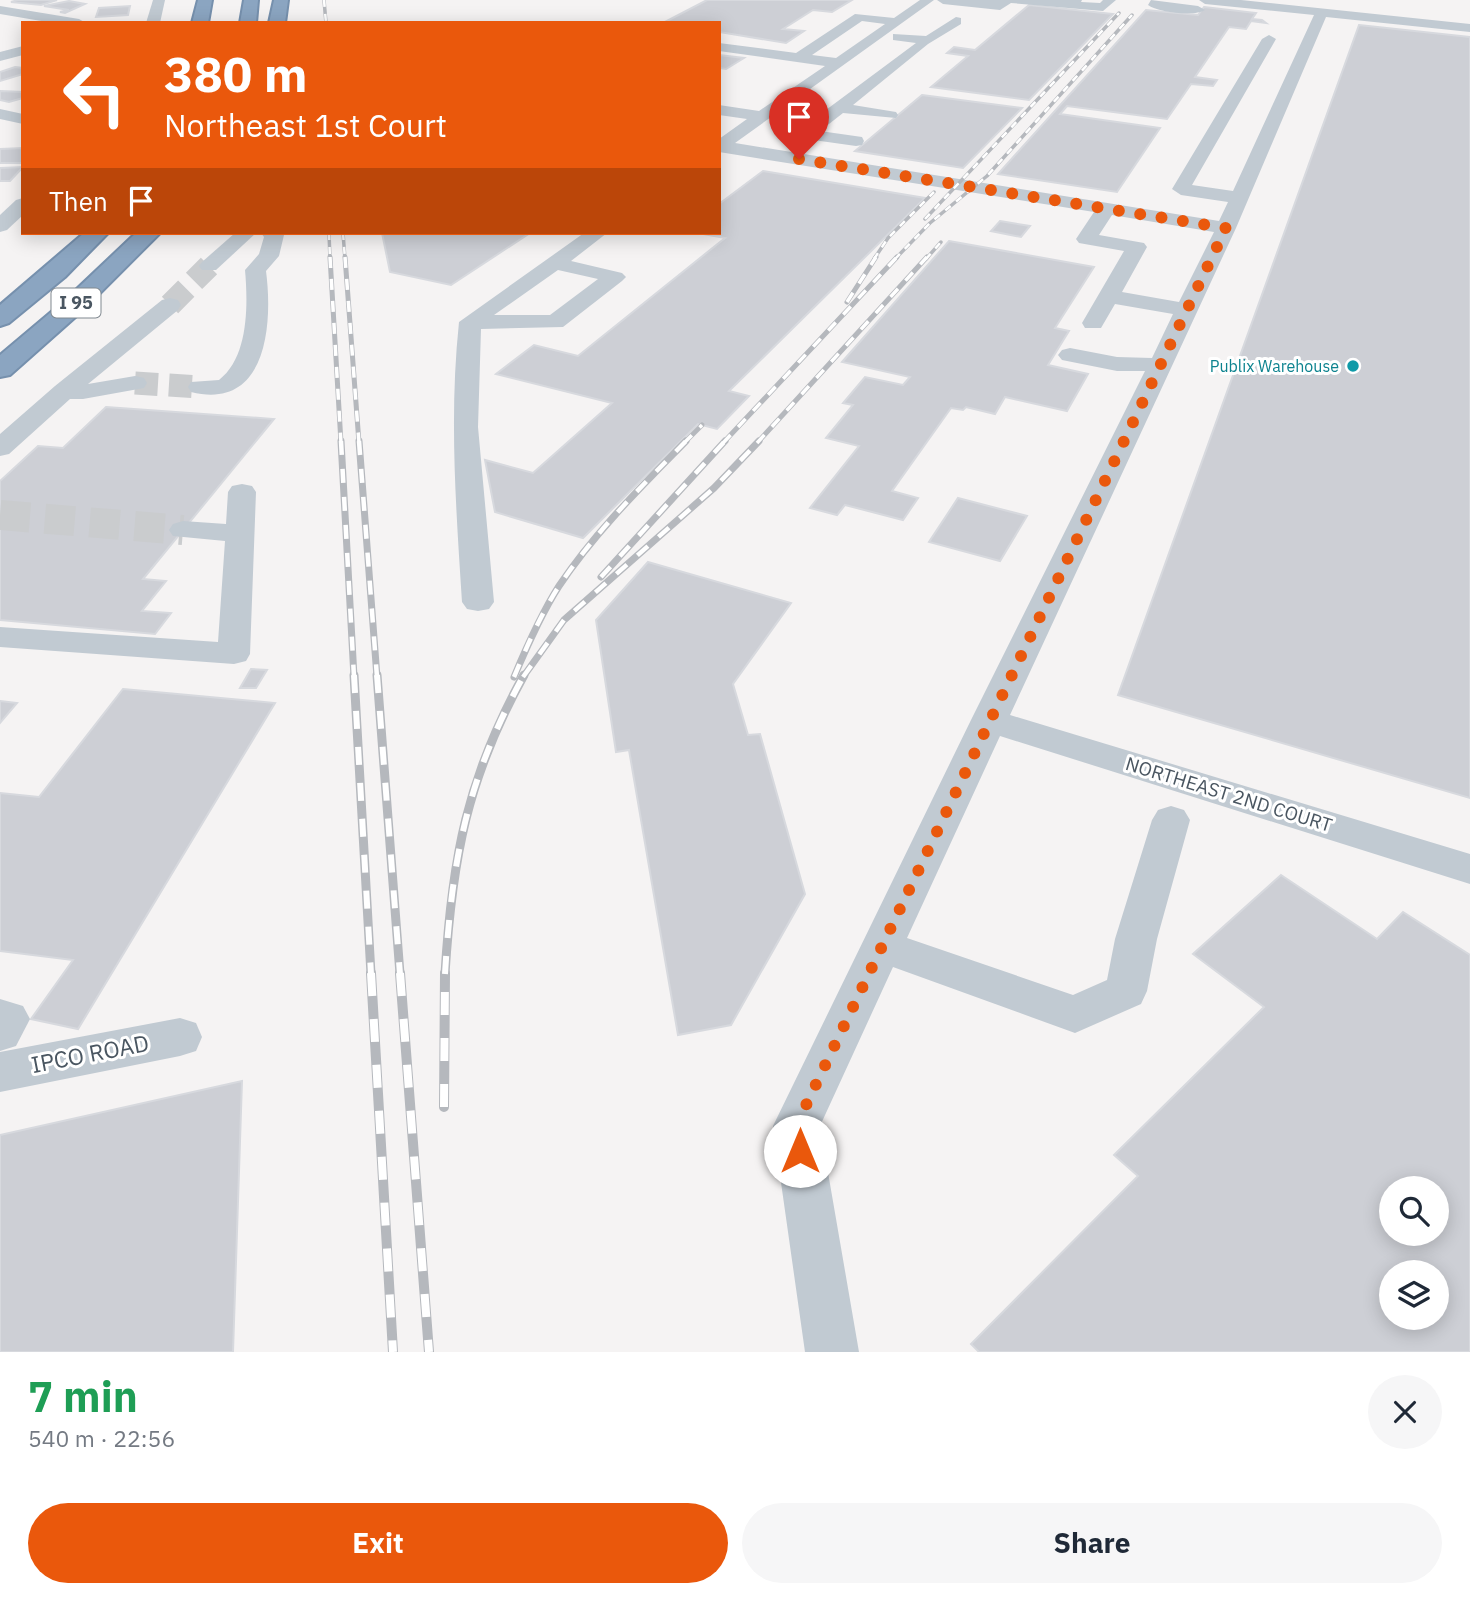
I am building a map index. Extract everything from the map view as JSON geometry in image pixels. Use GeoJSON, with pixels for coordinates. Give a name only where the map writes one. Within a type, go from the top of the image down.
{"type":"FeatureCollection","features":[{"type":"Feature","properties":{"kind":"highway"},"geometry":{"type":"LineString","coordinates":[[200,21],[205,0]]}},
{"type":"Feature","properties":{"kind":"highway"},"geometry":{"type":"LineString","coordinates":[[248,21],[251,0]]}},
{"type":"Feature","properties":{"kind":"highway"},"geometry":{"type":"LineString","coordinates":[[277,21],[281,0]]}},
{"type":"Feature","properties":{"kind":"highway"},"geometry":{"type":"LineString","coordinates":[[0,290],[63,235]]}},
{"type":"Feature","properties":{"kind":"highway"},"geometry":{"type":"LineString","coordinates":[[0,318],[56,272],[95,235]]}},
{"type":"Feature","properties":{"kind":"highway"},"geometry":{"type":"LineString","coordinates":[[0,343],[51,300],[120,235]]}},
{"type":"Feature","properties":{"kind":"highway","name":"I 95"},"geometry":{"type":"LineString","coordinates":[[0,369],[72,307],[147,235]]}},
{"type":"Feature","properties":{"kind":"street"},"geometry":{"type":"LineString","coordinates":[[153,21],[159,0]]}},
{"type":"Feature","properties":{"kind":"street"},"geometry":{"type":"LineString","coordinates":[[943,0],[1003,3]]}},
{"type":"Feature","properties":{"kind":"street"},"geometry":{"type":"LineString","coordinates":[[1013,0],[1103,7],[1110,0]]}},
{"type":"Feature","properties":{"kind":"street"},"geometry":{"type":"LineString","coordinates":[[1158,0],[1154,5],[1204,3],[1470,28]]}},
{"type":"Feature","properties":{"kind":"street"},"geometry":{"type":"LineString","coordinates":[[988,16],[1003,3]]}},
{"type":"Feature","properties":{"kind":"street"},"geometry":{"type":"LineString","coordinates":[[874,5],[867,9],[914,7]]}},
{"type":"Feature","properties":{"kind":"street"},"geometry":{"type":"LineString","coordinates":[[721,145],[768,125],[806,86],[914,7]]}},
{"type":"Feature","properties":{"kind":"street"},"geometry":{"type":"LineString","coordinates":[[799,57],[860,17],[914,7]]}},
{"type":"Feature","properties":{"kind":"street"},"geometry":{"type":"LineString","coordinates":[[0,10],[67,21]]}},
{"type":"Feature","properties":{"kind":"street"},"geometry":{"type":"LineString","coordinates":[[1239,198],[1181,188],[1241,83],[1269,27],[1321,16],[1470,15]]}},
{"type":"Feature","properties":{"kind":"street"},"geometry":{"type":"LineString","coordinates":[[832,1352],[796,1126],[988,720],[1226,228],[1239,198],[1276,88],[1321,16]]}},
{"type":"Feature","properties":{"kind":"street"},"geometry":{"type":"LineString","coordinates":[[879,34],[929,40],[956,21]]}},
{"type":"Feature","properties":{"kind":"street"},"geometry":{"type":"LineString","coordinates":[[805,134],[922,45]]}},
{"type":"Feature","properties":{"kind":"street"},"geometry":{"type":"LineString","coordinates":[[721,47],[799,57],[901,61]]}},
{"type":"Feature","properties":{"kind":"street"},"geometry":{"type":"LineString","coordinates":[[0,57],[21,51]]}},
{"type":"Feature","properties":{"kind":"street"},"geometry":{"type":"LineString","coordinates":[[1241,83],[1276,88]]}},
{"type":"Feature","properties":{"kind":"street"},"geometry":{"type":"LineString","coordinates":[[840,108],[890,115]]}},
{"type":"Feature","properties":{"kind":"street"},"geometry":{"type":"LineString","coordinates":[[721,111],[805,134],[856,141]]}},
{"type":"Feature","properties":{"kind":"street"},"geometry":{"type":"LineString","coordinates":[[0,114],[21,119]]}},
{"type":"Feature","properties":{"kind":"street"},"geometry":{"type":"LineString","coordinates":[[721,145],[1226,228]]}},
{"type":"Feature","properties":{"kind":"street"},"geometry":{"type":"LineString","coordinates":[[1093,323],[1137,247],[1086,239],[1106,209]]}},
{"type":"Feature","properties":{"kind":"street"},"geometry":{"type":"LineString","coordinates":[[209,266],[244,235]]}},
{"type":"Feature","properties":{"kind":"street"},"geometry":{"type":"LineString","coordinates":[[200,387],[225,387],[242,375],[255,328],[258,288],[255,270],[269,256],[274,235]]}},
{"type":"Feature","properties":{"kind":"street"},"geometry":{"type":"LineString","coordinates":[[478,602],[465,442],[465,360],[470,322],[594,235]]}},
{"type":"Feature","properties":{"kind":"street"},"geometry":{"type":"LineString","coordinates":[[470,322],[555,322],[615,277],[555,262]]}},
{"type":"Feature","properties":{"kind":"street"},"geometry":{"type":"LineString","coordinates":[[1109,296],[1186,310]]}},
{"type":"Feature","properties":{"kind":"street"},"geometry":{"type":"LineString","coordinates":[[0,448],[64,391],[170,305]]}},
{"type":"Feature","properties":{"kind":"street"},"geometry":{"type":"LineString","coordinates":[[1070,355],[1117,365],[1138,363],[1159,367]]}},
{"type":"Feature","properties":{"kind":"street"},"geometry":{"type":"LineString","coordinates":[[64,391],[83,392],[135,383]]}},
{"type":"Feature","properties":{"kind":"street"},"geometry":{"type":"LineString","coordinates":[[0,637],[234,654],[242,492]]}},
{"type":"Feature","properties":{"kind":"street"},"geometry":{"type":"LineString","coordinates":[[183,530],[241,533]]}},
{"type":"Feature","properties":{"kind":"street","name":"NORTHEAST 2ND COURT"},"geometry":{"type":"LineString","coordinates":[[988,720],[1470,869]]}},
{"type":"Feature","properties":{"kind":"street"},"geometry":{"type":"LineString","coordinates":[[882,946],[1075,1014],[1126,991],[1136,939],[1171,820]]}},
{"type":"Feature","properties":{"kind":"street"},"geometry":{"type":"LineString","coordinates":[[0,1018],[8,1018],[0,1032]]}},
{"type":"Feature","properties":{"kind":"street","name":"IPCO ROAD"},"geometry":{"type":"LineString","coordinates":[[0,1072],[180,1037]]}},
{"type":"Feature","properties":{"kind":"lane"},"geometry":{"type":"LineString","coordinates":[[806,86],[860,93]]}},
{"type":"Feature","properties":{"kind":"building"},"geometry":{"type":"Polygon","coordinates":[[[57,0],[41,5],[11,2],[57,0]]]}},
{"type":"Feature","properties":{"kind":"building"},"geometry":{"type":"Polygon","coordinates":[[[707,0],[852,0],[832,12],[813,10],[783,29],[804,31],[786,43],[721,32],[721,21],[667,21],[707,0]]]}},
{"type":"Feature","properties":{"kind":"building"},"geometry":{"type":"Polygon","coordinates":[[[69,1],[85,4],[65,13],[60,12],[69,10],[44,6],[69,1]]]}},
{"type":"Feature","properties":{"kind":"building"},"geometry":{"type":"Polygon","coordinates":[[[1029,5],[1113,14],[1029,100],[931,87],[968,56],[947,53],[954,47],[975,50],[1029,5]]]}},
{"type":"Feature","properties":{"kind":"building"},"geometry":{"type":"Polygon","coordinates":[[[130,6],[128,15],[96,17],[99,8],[130,6]]]}},
{"type":"Feature","properties":{"kind":"building"},"geometry":{"type":"Polygon","coordinates":[[[1204,7],[1256,13],[1252,19],[1266,23],[1251,21],[1246,29],[1229,27],[1195,77],[1217,80],[1213,86],[1191,84],[1167,119],[1067,106],[1060,114],[1160,128],[1117,192],[998,174],[1146,10],[1198,15],[1204,7]]]}},
{"type":"Feature","properties":{"kind":"building","name":"Publix Warehouse"},"geometry":{"type":"Polygon","coordinates":[[[1359,25],[1470,37],[1470,798],[1118,695],[1359,25]]]}},
{"type":"Feature","properties":{"kind":"building"},"geometry":{"type":"Polygon","coordinates":[[[721,55],[744,58],[726,69],[721,68],[721,55]]]}},
{"type":"Feature","properties":{"kind":"building"},"geometry":{"type":"Polygon","coordinates":[[[21,68],[21,75],[0,81],[0,72],[21,68]]]}},
{"type":"Feature","properties":{"kind":"building"},"geometry":{"type":"Polygon","coordinates":[[[0,91],[21,92],[21,99],[9,102],[0,100],[0,91]]]}},
{"type":"Feature","properties":{"kind":"building"},"geometry":{"type":"Polygon","coordinates":[[[922,95],[1022,108],[963,168],[855,151],[922,95]]]}},
{"type":"Feature","properties":{"kind":"building"},"geometry":{"type":"Polygon","coordinates":[[[21,148],[21,163],[0,163],[0,149],[21,148]]]}},
{"type":"Feature","properties":{"kind":"building"},"geometry":{"type":"Polygon","coordinates":[[[0,168],[21,169],[10,181],[0,181],[0,168]]]}},
{"type":"Feature","properties":{"kind":"building"},"geometry":{"type":"Polygon","coordinates":[[[763,171],[925,198],[729,391],[749,396],[717,429],[698,424],[583,538],[495,512],[485,460],[533,473],[612,403],[496,374],[534,345],[578,356],[725,238],[709,235],[721,235],[721,202],[763,171]]]}},
{"type":"Feature","properties":{"kind":"building"},"geometry":{"type":"Polygon","coordinates":[[[1000,221],[1030,226],[1021,237],[991,231],[1000,221]]]}},
{"type":"Feature","properties":{"kind":"building"},"geometry":{"type":"Polygon","coordinates":[[[382,235],[527,235],[451,285],[390,272],[382,235]]]}},
{"type":"Feature","properties":{"kind":"building"},"geometry":{"type":"Polygon","coordinates":[[[949,241],[1094,267],[1055,328],[1069,331],[1048,365],[1088,374],[1067,411],[1005,397],[995,414],[966,407],[963,410],[951,408],[892,491],[918,498],[903,520],[845,505],[837,515],[810,508],[859,446],[826,438],[853,405],[843,403],[865,377],[903,385],[910,377],[842,362],[949,241]]]}},
{"type":"Feature","properties":{"kind":"building"},"geometry":{"type":"Polygon","coordinates":[[[106,407],[274,419],[143,579],[166,581],[142,611],[171,613],[155,634],[0,620],[0,481],[38,446],[63,448],[106,407]]]}},
{"type":"Feature","properties":{"kind":"building"},"geometry":{"type":"Polygon","coordinates":[[[958,498],[1027,516],[1000,561],[929,542],[958,498]]]}},
{"type":"Feature","properties":{"kind":"building"},"geometry":{"type":"Polygon","coordinates":[[[648,562],[791,603],[733,684],[748,735],[760,734],[805,894],[731,1025],[678,1035],[629,750],[616,752],[596,620],[648,562]]]}},
{"type":"Feature","properties":{"kind":"building"},"geometry":{"type":"Polygon","coordinates":[[[251,669],[267,670],[256,688],[240,688],[251,669]]]}},
{"type":"Feature","properties":{"kind":"building"},"geometry":{"type":"Polygon","coordinates":[[[123,689],[275,703],[78,1029],[31,1019],[73,960],[0,951],[0,793],[39,797],[123,689]]]}},
{"type":"Feature","properties":{"kind":"building"},"geometry":{"type":"Polygon","coordinates":[[[0,701],[17,703],[0,723],[0,701]]]}},
{"type":"Feature","properties":{"kind":"building"},"geometry":{"type":"Polygon","coordinates":[[[1281,875],[1377,939],[1403,912],[1470,955],[1470,1352],[979,1352],[971,1344],[1138,1176],[1114,1155],[1264,1007],[1193,954],[1281,875]]]}},
{"type":"Feature","properties":{"kind":"building"},"geometry":{"type":"Polygon","coordinates":[[[242,1081],[233,1352],[0,1352],[0,1135],[242,1081]]]}},
{"type":"Feature","properties":{"kind":"tunnel"},"geometry":{"type":"LineString","coordinates":[[170,305],[209,266]]}},
{"type":"Feature","properties":{"kind":"tunnel"},"geometry":{"type":"LineString","coordinates":[[135,383],[200,387]]}},
{"type":"Feature","properties":{"kind":"tunnel"},"geometry":{"type":"LineString","coordinates":[[0,515],[183,530]]}},
{"type":"Feature","properties":{"kind":"railway"},"geometry":{"type":"LineString","coordinates":[[324,0],[326,21]]}},
{"type":"Feature","properties":{"kind":"railway"},"geometry":{"type":"LineString","coordinates":[[925,219],[1119,13]]}},
{"type":"Feature","properties":{"kind":"railway"},"geometry":{"type":"LineString","coordinates":[[895,259],[930,223],[987,176],[1132,15]]}},
{"type":"Feature","properties":{"kind":"railway"},"geometry":{"type":"LineString","coordinates":[[874,259],[888,238],[934,192]]}},
{"type":"Feature","properties":{"kind":"railway"},"geometry":{"type":"LineString","coordinates":[[329,235],[330,259]]}},
{"type":"Feature","properties":{"kind":"railway"},"geometry":{"type":"LineString","coordinates":[[343,235],[345,259]]}},
{"type":"Feature","properties":{"kind":"railway"},"geometry":{"type":"LineString","coordinates":[[926,259],[941,242]]}},
{"type":"Feature","properties":{"kind":"railway"},"geometry":{"type":"LineString","coordinates":[[330,257],[341,443]]}},
{"type":"Feature","properties":{"kind":"railway"},"geometry":{"type":"LineString","coordinates":[[345,257],[359,443]]}},
{"type":"Feature","properties":{"kind":"railway"},"geometry":{"type":"LineString","coordinates":[[847,302],[876,257]]}},
{"type":"Feature","properties":{"kind":"railway"},"geometry":{"type":"LineString","coordinates":[[723,443],[897,257]]}},
{"type":"Feature","properties":{"kind":"railway"},"geometry":{"type":"LineString","coordinates":[[757,443],[927,257]]}},
{"type":"Feature","properties":{"kind":"railway"},"geometry":{"type":"LineString","coordinates":[[686,441],[702,425]]}},
{"type":"Feature","properties":{"kind":"railway"},"geometry":{"type":"LineString","coordinates":[[341,441],[354,677]]}},
{"type":"Feature","properties":{"kind":"railway"},"geometry":{"type":"LineString","coordinates":[[359,441],[377,677]]}},
{"type":"Feature","properties":{"kind":"railway"},"geometry":{"type":"LineString","coordinates":[[514,677],[546,608],[573,566],[619,510],[686,441]]}},
{"type":"Feature","properties":{"kind":"railway"},"geometry":{"type":"LineString","coordinates":[[601,577],[725,441]]}},
{"type":"Feature","properties":{"kind":"railway"},"geometry":{"type":"LineString","coordinates":[[523,677],[564,620],[714,488],[759,441]]}},
{"type":"Feature","properties":{"kind":"railway"},"geometry":{"type":"LineString","coordinates":[[354,675],[371,974]]}},
{"type":"Feature","properties":{"kind":"railway"},"geometry":{"type":"LineString","coordinates":[[377,675],[400,974]]}},
{"type":"Feature","properties":{"kind":"railway"},"geometry":{"type":"LineString","coordinates":[[445,974],[452,893],[466,820],[489,749],[523,677]]}},
{"type":"Feature","properties":{"kind":"railway"},"geometry":{"type":"LineString","coordinates":[[371,973],[393,1352]]}},
{"type":"Feature","properties":{"kind":"railway"},"geometry":{"type":"LineString","coordinates":[[400,973],[429,1352]]}},
{"type":"Feature","properties":{"kind":"railway"},"geometry":{"type":"LineString","coordinates":[[444,1107],[445,973]]}},
{"type":"Feature","properties":{"kind":"place","name":"Publix Warehouse"},"geometry":{"type":"Point","coordinates":[1353,366]}},
{"type":"Feature","properties":{"kind":"route"},"geometry":{"type":"LineString","coordinates":[[799,159],[1226,228],[988,720],[796,1126],[800,1151]]}}]}
